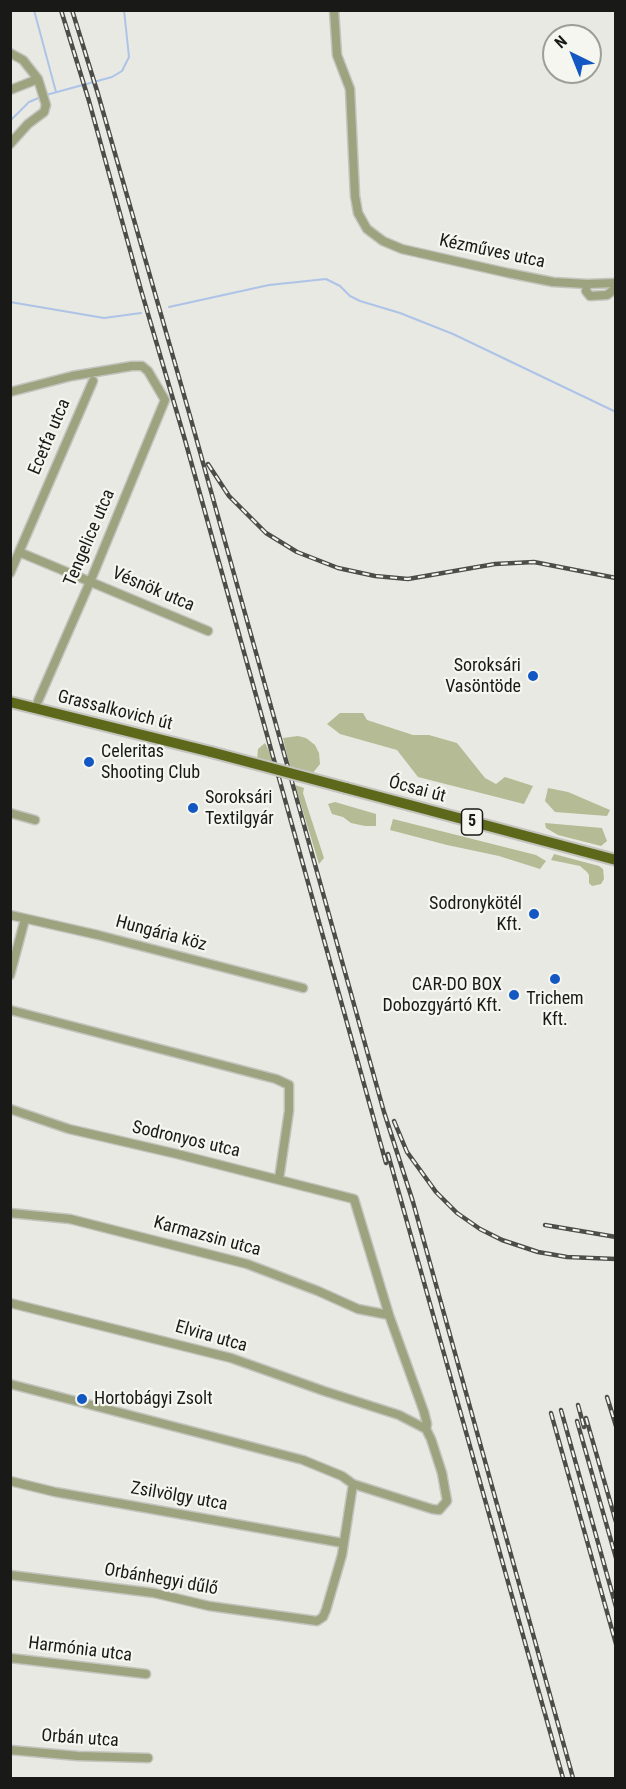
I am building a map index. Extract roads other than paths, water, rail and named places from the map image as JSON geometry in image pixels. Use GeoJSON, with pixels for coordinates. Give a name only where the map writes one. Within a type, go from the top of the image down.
{"type":"FeatureCollection","features":[{"type":"Feature","properties":{"kind":"main road","name":"Grassalkovich út"},"geometry":{"type":"LineString","coordinates":[[10,702],[211,752]]}},
{"type":"Feature","properties":{"kind":"main road","name":"Ócsai út"},"geometry":{"type":"LineString","coordinates":[[211,752],[615,860]]}},
{"type":"Feature","properties":{"kind":"street","name":"Kézműves utca"},"geometry":{"type":"LineString","coordinates":[[334,10],[337,55],[350,89],[355,196],[358,213],[367,229],[383,241],[402,249],[553,282],[615,283]]}},
{"type":"Feature","properties":{"kind":"street"},"geometry":{"type":"LineString","coordinates":[[10,53],[23,60],[40,83],[46,105],[44,112],[28,124],[10,144]]}},
{"type":"Feature","properties":{"kind":"street"},"geometry":{"type":"LineString","coordinates":[[10,90],[40,83]]}},
{"type":"Feature","properties":{"kind":"street"},"geometry":{"type":"LineString","coordinates":[[587,284],[586,291],[590,296],[607,295],[615,288]]}},
{"type":"Feature","properties":{"kind":"street","name":"Tengelice utca"},"geometry":{"type":"LineString","coordinates":[[10,392],[72,376],[142,366],[165,400],[90,582],[38,700]]}},
{"type":"Feature","properties":{"kind":"street","name":"Ecetfa utca"},"geometry":{"type":"LineString","coordinates":[[10,573],[93,381]]}},
{"type":"Feature","properties":{"kind":"street","name":"Vésnök utca"},"geometry":{"type":"LineString","coordinates":[[19,552],[208,631]]}},
{"type":"Feature","properties":{"kind":"street"},"geometry":{"type":"LineString","coordinates":[[10,813],[35,820]]}},
{"type":"Feature","properties":{"kind":"street","name":"Hungária köz"},"geometry":{"type":"LineString","coordinates":[[10,915],[98,935],[303,988]]}},
{"type":"Feature","properties":{"kind":"street"},"geometry":{"type":"LineString","coordinates":[[10,975],[25,919]]}},
{"type":"Feature","properties":{"kind":"street"},"geometry":{"type":"LineString","coordinates":[[10,1010],[276,1079],[289,1085],[289,1111],[279,1179]]}},
{"type":"Feature","properties":{"kind":"street","name":"Sodronyos utca"},"geometry":{"type":"LineString","coordinates":[[10,1109],[69,1129],[354,1199],[389,1316]]}},
{"type":"Feature","properties":{"kind":"street","name":"Karmazsin utca"},"geometry":{"type":"LineString","coordinates":[[10,1213],[70,1220],[183,1246],[247,1264],[318,1291],[358,1310],[389,1316]]}},
{"type":"Feature","properties":{"kind":"street","name":"Elvira utca"},"geometry":{"type":"LineString","coordinates":[[10,1303],[231,1358],[399,1415],[426,1430]]}},
{"type":"Feature","properties":{"kind":"street"},"geometry":{"type":"LineString","coordinates":[[10,1384],[303,1460],[342,1476],[353,1484],[439,1510],[447,1500],[436,1454],[426,1430],[424,1412],[389,1316]]}},
{"type":"Feature","properties":{"kind":"street","name":"Zsilvölgy utca"},"geometry":{"type":"LineString","coordinates":[[10,1480],[55,1492],[343,1543]]}},
{"type":"Feature","properties":{"kind":"street"},"geometry":{"type":"LineString","coordinates":[[343,1543],[353,1484]]}},
{"type":"Feature","properties":{"kind":"street","name":"Orbánhegyi dűlő"},"geometry":{"type":"LineString","coordinates":[[10,1575],[154,1593],[209,1606],[317,1621],[323,1617],[342,1556],[343,1543]]}},
{"type":"Feature","properties":{"kind":"street","name":"Harmónia utca"},"geometry":{"type":"LineString","coordinates":[[10,1658],[146,1674]]}},
{"type":"Feature","properties":{"kind":"street","name":"Orbán utca"},"geometry":{"type":"LineString","coordinates":[[10,1750],[78,1756],[148,1758]]}},
{"type":"Feature","properties":{"kind":"waterway"},"geometry":{"type":"LineString","coordinates":[[34,10],[56,92]]}},
{"type":"Feature","properties":{"kind":"waterway"},"geometry":{"type":"LineString","coordinates":[[46,95],[112,77],[122,71],[129,57],[124,10]]}},
{"type":"Feature","properties":{"kind":"waterway"},"geometry":{"type":"LineString","coordinates":[[10,121],[29,102],[41,97]]}},
{"type":"Feature","properties":{"kind":"waterway"},"geometry":{"type":"LineString","coordinates":[[169,307],[269,285],[326,279],[360,301],[400,313],[453,334],[616,412]]}},
{"type":"Feature","properties":{"kind":"waterway"},"geometry":{"type":"LineString","coordinates":[[10,302],[104,318],[141,313]]}},
{"type":"Feature","properties":{"kind":"railway"},"geometry":{"type":"LineString","coordinates":[[61,10],[185,440],[386,1163]]}},
{"type":"Feature","properties":{"kind":"railway"},"geometry":{"type":"LineString","coordinates":[[72,10],[190,416],[384,1112],[413,1202],[573,1778]]}},
{"type":"Feature","properties":{"kind":"railway"},"geometry":{"type":"LineString","coordinates":[[208,464],[229,496],[266,533],[297,552],[338,568],[375,576],[408,579],[495,564],[534,562],[616,578]]}},
{"type":"Feature","properties":{"kind":"railway"},"geometry":{"type":"LineString","coordinates":[[394,1121],[407,1152],[436,1192],[457,1213],[480,1229],[502,1240],[538,1252],[567,1257],[616,1259]]}},
{"type":"Feature","properties":{"kind":"railway"},"geometry":{"type":"LineString","coordinates":[[388,1154],[563,1778]]}},
{"type":"Feature","properties":{"kind":"railway"},"geometry":{"type":"LineString","coordinates":[[545,1225],[616,1237]]}},
{"type":"Feature","properties":{"kind":"railway"},"geometry":{"type":"LineString","coordinates":[[607,1397],[616,1426]]}},
{"type":"Feature","properties":{"kind":"railway"},"geometry":{"type":"LineString","coordinates":[[578,1405],[584,1427]]}},
{"type":"Feature","properties":{"kind":"railway"},"geometry":{"type":"LineString","coordinates":[[561,1410],[616,1607]]}},
{"type":"Feature","properties":{"kind":"railway"},"geometry":{"type":"LineString","coordinates":[[551,1413],[616,1644]]}},
{"type":"Feature","properties":{"kind":"railway"},"geometry":{"type":"LineString","coordinates":[[586,1418],[616,1522]]}},
{"type":"Feature","properties":{"kind":"railway"},"geometry":{"type":"LineString","coordinates":[[577,1421],[616,1558]]}},
{"type":"Feature","properties":{"kind":"place","name":"Soroksári Vasöntöde"},"geometry":{"type":"Point","coordinates":[533,676]}},
{"type":"Feature","properties":{"kind":"place","name":"Celeritas Shooting Club"},"geometry":{"type":"Point","coordinates":[89,762]}},
{"type":"Feature","properties":{"kind":"place","name":"Soroksári Textilgyár"},"geometry":{"type":"Point","coordinates":[193,808]}},
{"type":"Feature","properties":{"kind":"place","name":"Sodronykötél Kft."},"geometry":{"type":"Point","coordinates":[534,914]}},
{"type":"Feature","properties":{"kind":"place","name":"Trichem Kft."},"geometry":{"type":"Point","coordinates":[555,979]}},
{"type":"Feature","properties":{"kind":"place","name":"CAR-DO BOX Dobozgyártó Kft."},"geometry":{"type":"Point","coordinates":[514,995]}},
{"type":"Feature","properties":{"kind":"place","name":"Hortobágyi Zsolt"},"geometry":{"type":"Point","coordinates":[82,1399]}}]}
